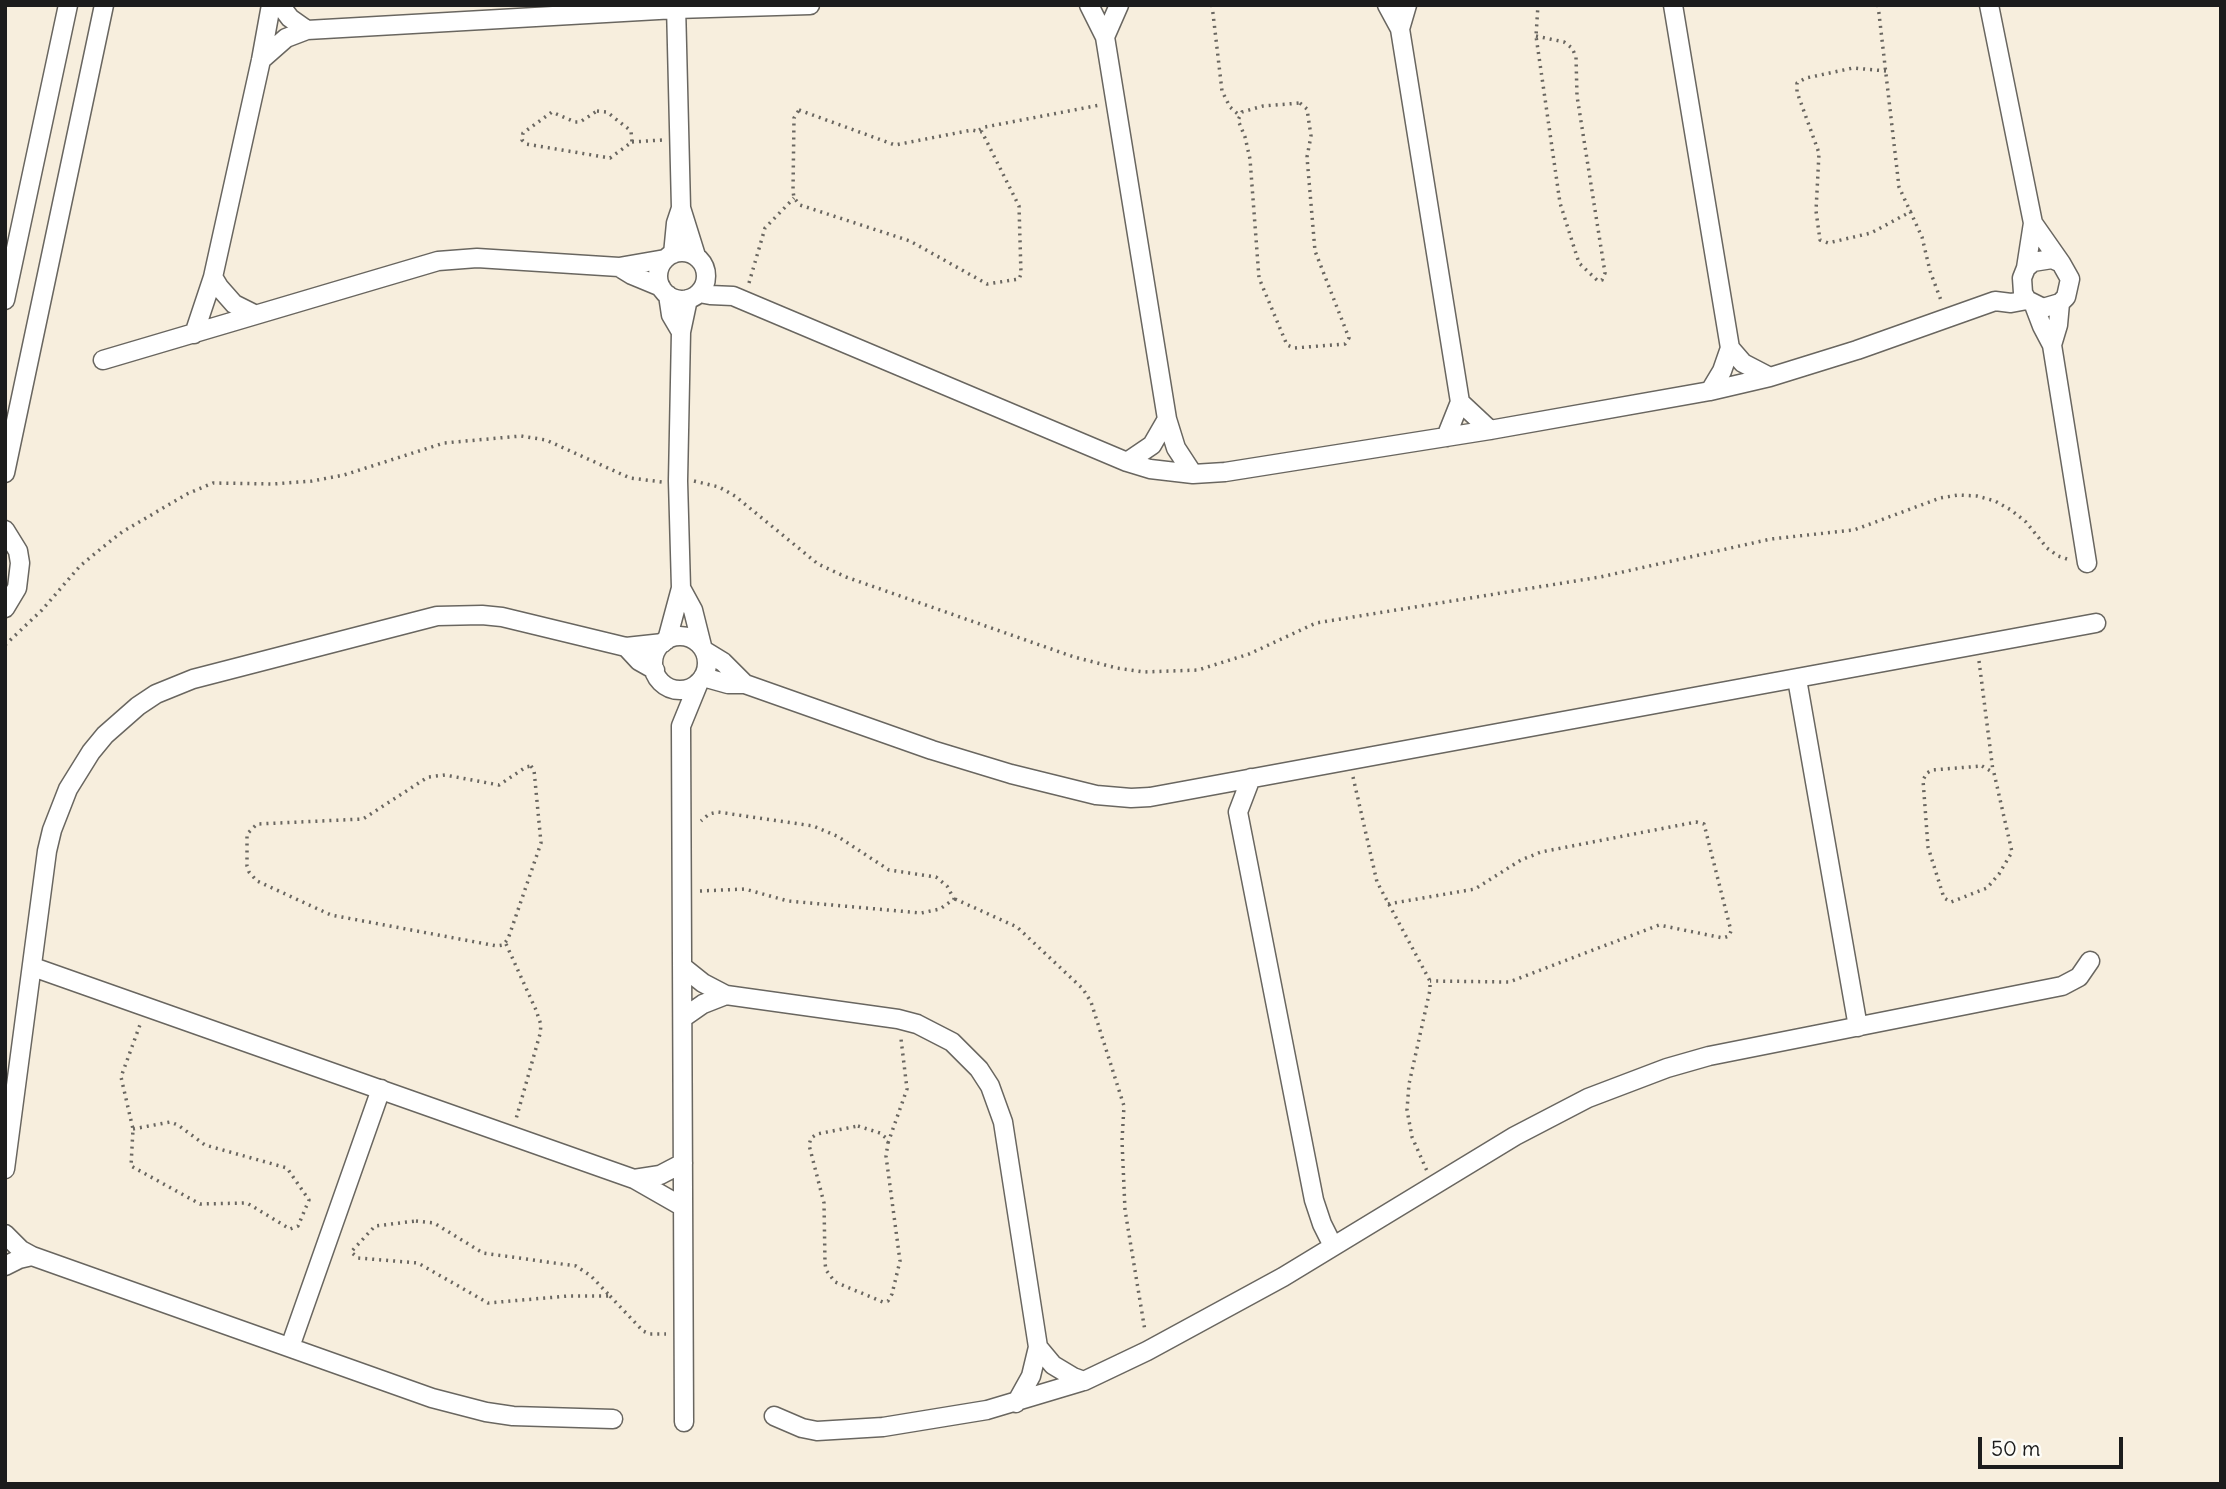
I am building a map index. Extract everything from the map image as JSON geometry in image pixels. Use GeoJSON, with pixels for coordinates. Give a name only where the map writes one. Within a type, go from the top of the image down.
{"type":"FeatureCollection","features":[{"type":"Feature","properties":{"kind":"street"},"geometry":{"type":"LineString","coordinates":[[5,300],[68,5]]}},
{"type":"Feature","properties":{"kind":"street"},"geometry":{"type":"LineString","coordinates":[[5,473],[104,5]]}},
{"type":"Feature","properties":{"kind":"street"},"geometry":{"type":"LineString","coordinates":[[194,334],[213,277],[271,5]]}},
{"type":"Feature","properties":{"kind":"street"},"geometry":{"type":"LineString","coordinates":[[280,5],[290,18],[307,30]]}},
{"type":"Feature","properties":{"kind":"street"},"geometry":{"type":"LineString","coordinates":[[261,60],[286,38],[307,30],[676,7],[810,5]]}},
{"type":"Feature","properties":{"kind":"street"},"geometry":{"type":"LineString","coordinates":[[1089,5],[1105,37],[1167,419],[1176,449],[1193,474]]}},
{"type":"Feature","properties":{"kind":"street"},"geometry":{"type":"LineString","coordinates":[[1105,37],[1119,5]]}},
{"type":"Feature","properties":{"kind":"street"},"geometry":{"type":"LineString","coordinates":[[1387,5],[1400,29],[1460,402],[1446,437]]}},
{"type":"Feature","properties":{"kind":"street"},"geometry":{"type":"LineString","coordinates":[[1400,29],[1407,5]]}},
{"type":"Feature","properties":{"kind":"street"},"geometry":{"type":"LineString","coordinates":[[1673,5],[1730,348],[1722,371],[1710,391]]}},
{"type":"Feature","properties":{"kind":"street"},"geometry":{"type":"LineString","coordinates":[[1989,5],[2033,223],[2023,293],[2031,302],[2052,345],[2087,563]]}},
{"type":"Feature","properties":{"kind":"street"},"geometry":{"type":"LineString","coordinates":[[676,7],[681,208],[705,281],[694,296],[681,332],[678,481],[681,588],[665,641],[655,655],[658,676],[681,726]]}},
{"type":"Feature","properties":{"kind":"street"},"geometry":{"type":"LineString","coordinates":[[681,208],[669,256],[659,269],[671,315],[681,332]]}},
{"type":"Feature","properties":{"kind":"street"},"geometry":{"type":"LineString","coordinates":[[619,267],[678,299],[694,296],[739,298],[1127,462],[1150,469],[1193,474],[1225,472],[1490,430],[1710,391],[1770,377],[1857,350],[1995,301],[2031,302],[2043,308],[2060,303],[2067,297],[2070,279],[2033,223]]}},
{"type":"Feature","properties":{"kind":"street"},"geometry":{"type":"LineString","coordinates":[[103,360],[439,261],[477,258],[619,267],[685,252],[700,262],[739,298]]}},
{"type":"Feature","properties":{"kind":"street"},"geometry":{"type":"LineString","coordinates":[[1995,301],[2033,262],[2052,259],[2061,263]]}},
{"type":"Feature","properties":{"kind":"street"},"geometry":{"type":"LineString","coordinates":[[213,277],[234,304],[254,314]]}},
{"type":"Feature","properties":{"kind":"street"},"geometry":{"type":"LineString","coordinates":[[2052,345],[2058,325],[2060,303]]}},
{"type":"Feature","properties":{"kind":"street"},"geometry":{"type":"LineString","coordinates":[[1730,348],[1743,363],[1770,377]]}},
{"type":"Feature","properties":{"kind":"street"},"geometry":{"type":"LineString","coordinates":[[1460,402],[1490,430]]}},
{"type":"Feature","properties":{"kind":"street"},"geometry":{"type":"LineString","coordinates":[[1127,462],[1152,445],[1167,419]]}},
{"type":"Feature","properties":{"kind":"street"},"geometry":{"type":"LineString","coordinates":[[5,530],[18,551],[20,576],[17,588],[5,608]]}},
{"type":"Feature","properties":{"kind":"street"},"geometry":{"type":"LineString","coordinates":[[681,588],[693,610],[707,664],[681,726],[684,1422]]}},
{"type":"Feature","properties":{"kind":"street"},"geometry":{"type":"LineString","coordinates":[[5,1168],[47,851],[63,799],[78,770],[105,735],[129,713],[156,694],[193,679],[437,616],[482,615],[502,617],[626,647],[685,636],[723,662],[745,684]]}},
{"type":"Feature","properties":{"kind":"street"},"geometry":{"type":"LineString","coordinates":[[626,647],[670,687],[690,688],[701,680],[745,684],[932,750],[1011,774],[1087,793],[1131,798],[1150,797],[2096,623]]}},
{"type":"Feature","properties":{"kind":"street"},"geometry":{"type":"LineString","coordinates":[[1797,678],[1858,1027]]}},
{"type":"Feature","properties":{"kind":"street"},"geometry":{"type":"LineString","coordinates":[[1238,812],[1251,778]]}},
{"type":"Feature","properties":{"kind":"street"},"geometry":{"type":"LineString","coordinates":[[1209,786],[1225,797],[1238,812],[1314,1200],[1333,1246]]}},
{"type":"Feature","properties":{"kind":"street"},"geometry":{"type":"LineString","coordinates":[[774,1416],[802,1428],[833,1430],[919,1422],[1016,1403],[1084,1381],[1147,1351],[1283,1277],[1551,1116],[1626,1083],[1709,1056],[2062,986],[2079,977],[2091,961]]}},
{"type":"Feature","properties":{"kind":"street"},"geometry":{"type":"LineString","coordinates":[[33,967],[634,1179],[683,1207]]}},
{"type":"Feature","properties":{"kind":"street"},"geometry":{"type":"LineString","coordinates":[[683,967],[703,983],[726,995],[917,1024],[952,1042],[979,1069],[998,1104],[1003,1122],[1038,1347],[1031,1376],[1016,1403]]}},
{"type":"Feature","properties":{"kind":"street"},"geometry":{"type":"LineString","coordinates":[[683,1018],[703,1004],[726,995]]}},
{"type":"Feature","properties":{"kind":"street"},"geometry":{"type":"LineString","coordinates":[[290,1348],[381,1089]]}},
{"type":"Feature","properties":{"kind":"street"},"geometry":{"type":"LineString","coordinates":[[634,1179],[660,1175],[683,1163]]}},
{"type":"Feature","properties":{"kind":"street"},"geometry":{"type":"LineString","coordinates":[[5,1234],[32,1256],[432,1398],[468,1408],[541,1418],[613,1419]]}},
{"type":"Feature","properties":{"kind":"street"},"geometry":{"type":"LineString","coordinates":[[5,1266],[32,1256]]}},
{"type":"Feature","properties":{"kind":"street"},"geometry":{"type":"LineString","coordinates":[[1038,1347],[1053,1365],[1084,1381]]}},
{"type":"Feature","properties":{"kind":"path"},"geometry":{"type":"LineString","coordinates":[[1212,5],[1222,91],[1230,107],[1239,114]]}},
{"type":"Feature","properties":{"kind":"path"},"geometry":{"type":"LineString","coordinates":[[1536,36],[1564,42],[1572,48],[1576,57],[1577,96],[1605,273],[1598,281],[1578,263],[1560,203],[1536,36],[1538,5]]}},
{"type":"Feature","properties":{"kind":"path"},"geometry":{"type":"LineString","coordinates":[[1878,5],[1899,187],[1922,237],[1930,271],[1948,318]]}},
{"type":"Feature","properties":{"kind":"path"},"geometry":{"type":"LineString","coordinates":[[1886,71],[1853,68],[1806,78],[1797,83],[1797,92],[1819,153],[1816,211],[1820,240],[1828,243],[1871,233],[1912,211]]}},
{"type":"Feature","properties":{"kind":"path"},"geometry":{"type":"LineString","coordinates":[[739,298],[765,228],[794,198],[794,118],[799,110],[895,145],[1116,102]]}},
{"type":"Feature","properties":{"kind":"path"},"geometry":{"type":"LineString","coordinates":[[1300,103],[1306,106],[1311,136],[1307,157],[1313,242],[1349,336],[1347,343],[1294,348],[1287,345],[1257,271],[1250,159],[1238,120],[1239,114],[1274,104],[1300,103]]}},
{"type":"Feature","properties":{"kind":"path"},"geometry":{"type":"LineString","coordinates":[[632,142],[630,128],[607,112],[601,111],[575,122],[552,112],[521,137],[526,144],[607,158],[632,142],[679,139]]}},
{"type":"Feature","properties":{"kind":"path"},"geometry":{"type":"LineString","coordinates":[[794,198],[806,208],[924,247],[987,284],[1016,281],[1021,274],[1019,206],[979,130]]}},
{"type":"Feature","properties":{"kind":"path"},"geometry":{"type":"LineString","coordinates":[[5,645],[42,610],[80,566],[103,547],[122,532],[199,487],[213,483],[273,484],[312,481],[344,475],[444,443],[521,436],[546,440],[630,478],[648,482],[704,482],[719,487],[735,496],[818,564],[846,577],[1074,657],[1096,664],[1144,672],[1198,670],[1249,654],[1328,620],[1600,577],[1771,539],[1854,530],[1940,498],[1958,495],[1977,496],[1994,501],[2026,522],[2047,548],[2058,556],[2087,563]]}},
{"type":"Feature","properties":{"kind":"path"},"geometry":{"type":"LineString","coordinates":[[1978,645],[1993,772],[2012,852],[1987,888],[1951,902],[1944,898],[1928,847],[1923,780],[1932,770],[1982,766],[1993,772]]}},
{"type":"Feature","properties":{"kind":"path"},"geometry":{"type":"LineString","coordinates":[[1349,760],[1373,866],[1388,904],[1430,981],[1409,1084],[1407,1110],[1412,1137],[1434,1186]]}},
{"type":"Feature","properties":{"kind":"path"},"geometry":{"type":"LineString","coordinates":[[506,944],[497,946],[324,913],[253,877],[247,866],[247,834],[253,826],[262,822],[363,819],[422,780],[435,775],[494,786],[531,766],[534,770],[541,843],[506,944],[541,1025],[511,1135]]}},
{"type":"Feature","properties":{"kind":"path"},"geometry":{"type":"LineString","coordinates":[[682,826],[699,823],[713,812],[813,826],[837,836],[889,870],[936,877],[947,886],[954,899],[1017,927],[1083,989],[1091,1002],[1124,1106],[1122,1152],[1125,1210],[1147,1351]]}},
{"type":"Feature","properties":{"kind":"path"},"geometry":{"type":"LineString","coordinates":[[1388,904],[1475,889],[1521,860],[1541,852],[1696,822],[1704,824],[1731,931],[1729,936],[1723,938],[1659,925],[1509,982],[1430,981]]}},
{"type":"Feature","properties":{"kind":"path"},"geometry":{"type":"LineString","coordinates":[[682,892],[745,889],[788,901],[921,913],[940,909],[954,899]]}},
{"type":"Feature","properties":{"kind":"path"},"geometry":{"type":"LineString","coordinates":[[133,1129],[170,1122],[205,1145],[287,1168],[309,1200],[298,1227],[290,1229],[247,1203],[200,1204],[135,1169],[130,1162],[133,1129],[121,1077],[146,1007]]}},
{"type":"Feature","properties":{"kind":"path"},"geometry":{"type":"LineString","coordinates":[[888,1143],[880,1133],[858,1126],[817,1134],[811,1138],[810,1145],[824,1203],[826,1270],[835,1282],[883,1302],[891,1298],[900,1261],[886,1156],[907,1089],[898,1019]]}},
{"type":"Feature","properties":{"kind":"path"},"geometry":{"type":"LineString","coordinates":[[610,1296],[568,1296],[494,1304],[481,1300],[418,1263],[358,1258],[351,1252],[375,1226],[382,1223],[426,1221],[483,1253],[576,1266],[591,1276],[646,1333],[683,1334]]}}]}
